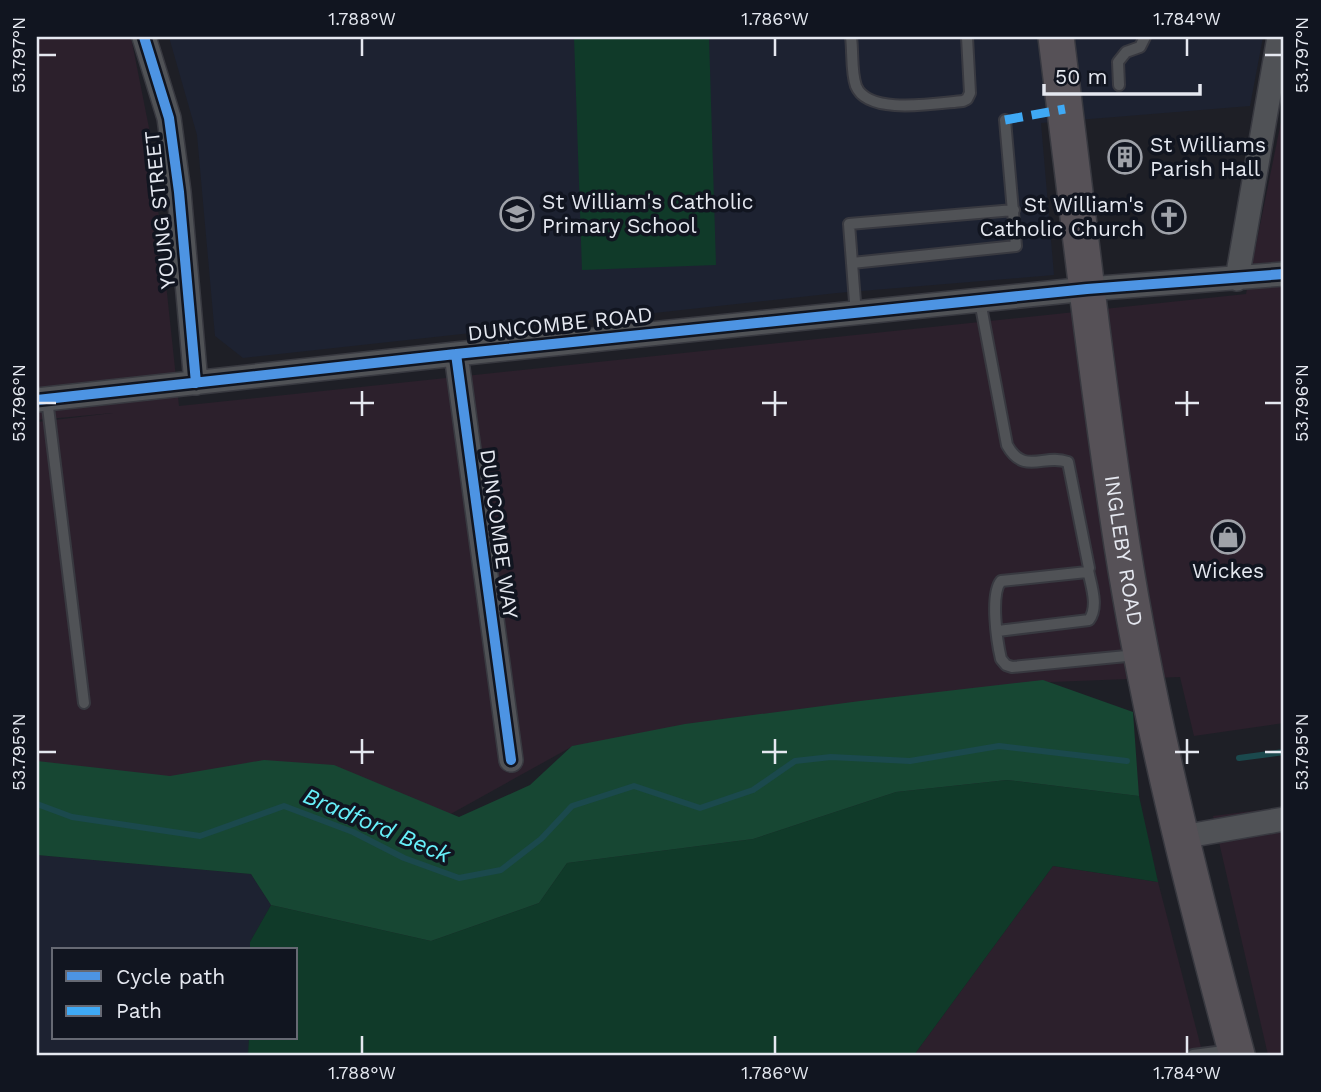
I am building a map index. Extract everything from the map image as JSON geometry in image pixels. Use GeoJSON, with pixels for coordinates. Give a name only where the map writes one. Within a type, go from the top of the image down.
{"type":"FeatureCollection","features":[{"type":"Feature","properties":{"kind":"main road","name":"INGLEBY ROAD"},"geometry":{"type":"LineString","coordinates":[[1056,37],[1122,547],[1182,837],[1236,1053]]}},
{"type":"Feature","properties":{"kind":"street","name":"YOUNG STREET"},"geometry":{"type":"LineString","coordinates":[[144,37],[169,118],[179,192],[196,383]]}},
{"type":"Feature","properties":{"kind":"street"},"geometry":{"type":"LineString","coordinates":[[1237,279],[1279,37]]}},
{"type":"Feature","properties":{"kind":"street","name":"DUNCOMBE ROAD"},"geometry":{"type":"LineString","coordinates":[[42,400],[1087,289],[1284,274]]}},
{"type":"Feature","properties":{"kind":"street","name":"DUNCOMBE WAY"},"geometry":{"type":"LineString","coordinates":[[456,354],[511,760]]}},
{"type":"Feature","properties":{"kind":"street"},"geometry":{"type":"LineString","coordinates":[[1182,837],[1284,819]]}},
{"type":"Feature","properties":{"kind":"lane"},"geometry":{"type":"LineString","coordinates":[[851,37],[856,85],[862,94],[874,103],[889,106],[967,99],[970,93],[967,37]]}},
{"type":"Feature","properties":{"kind":"lane"},"geometry":{"type":"LineString","coordinates":[[1119,85],[1118,62],[1126,52],[1140,47],[1145,37]]}},
{"type":"Feature","properties":{"kind":"lane"},"geometry":{"type":"LineString","coordinates":[[852,263],[1016,246],[1005,120]]}},
{"type":"Feature","properties":{"kind":"lane"},"geometry":{"type":"LineString","coordinates":[[856,314],[849,224],[1014,210]]}},
{"type":"Feature","properties":{"kind":"lane"},"geometry":{"type":"LineString","coordinates":[[980,301],[1007,446],[1012,455],[1026,463],[1062,460],[1069,462],[1094,614],[1089,620],[998,631]]}},
{"type":"Feature","properties":{"kind":"lane"},"geometry":{"type":"LineString","coordinates":[[42,400],[84,703]]}},
{"type":"Feature","properties":{"kind":"lane"},"geometry":{"type":"LineString","coordinates":[[1088,570],[1001,581],[998,584],[996,593],[1001,659],[1012,667],[1143,655]]}},
{"type":"Feature","properties":{"kind":"lane"},"geometry":{"type":"LineString","coordinates":[[1194,1055],[1236,1053]]}},
{"type":"Feature","properties":{"kind":"shaded area"},"geometry":{"type":"Polygon","coordinates":[[[37,37],[131,37],[150,133],[179,406],[1246,294],[1284,107],[1284,723],[1194,736],[1180,677],[1051,682],[573,746],[447,816],[37,763],[37,422],[113,413],[37,420],[37,37]]]}},
{"type":"Feature","properties":{"kind":"shaded area","name":"St William's Catholic Primary School"},"geometry":{"type":"Polygon","coordinates":[[[169,37],[1263,37],[1250,106],[1041,123],[1054,275],[837,293],[243,358],[215,336],[197,135],[169,37]]]}},
{"type":"Feature","properties":{"kind":"shaded area"},"geometry":{"type":"Polygon","coordinates":[[[1284,807],[1284,1055],[1268,1055],[1213,816],[1284,807]]]}},
{"type":"Feature","properties":{"kind":"shaded area"},"geometry":{"type":"Polygon","coordinates":[[[37,855],[251,874],[271,905],[250,942],[250,948],[52,948],[52,1040],[249,1040],[248,1055],[37,1055],[37,855]]]}},
{"type":"Feature","properties":{"kind":"shaded area"},"geometry":{"type":"Polygon","coordinates":[[[1053,866],[1158,882],[1203,1055],[914,1055],[1053,866]]]}},
{"type":"Feature","properties":{"kind":"green space"},"geometry":{"type":"Polygon","coordinates":[[[574,37],[709,37],[716,265],[582,270],[574,37]]]}},
{"type":"Feature","properties":{"kind":"green space"},"geometry":{"type":"Polygon","coordinates":[[[1043,680],[1133,712],[1139,796],[1007,780],[896,792],[753,839],[567,863],[539,903],[431,941],[271,905],[251,874],[37,855],[37,761],[170,776],[264,760],[334,765],[459,817],[530,785],[572,746],[685,724],[1043,680]]]}},
{"type":"Feature","properties":{"kind":"green space"},"geometry":{"type":"Polygon","coordinates":[[[1007,780],[1139,796],[1158,882],[1053,866],[914,1055],[248,1055],[249,1040],[298,1040],[298,948],[250,948],[250,942],[271,905],[431,941],[539,903],[567,863],[753,839],[896,792],[1007,780]]]}},
{"type":"Feature","properties":{"kind":"waterway","name":"Bradford Beck"},"geometry":{"type":"LineString","coordinates":[[37,804],[72,817],[200,836],[284,806],[353,832],[404,858],[459,878],[501,870],[541,839],[572,806],[634,786],[700,808],[753,790],[795,761],[831,757],[910,761],[999,746],[1127,761]]}},
{"type":"Feature","properties":{"kind":"waterway","name":"Bradford Beck"},"geometry":{"type":"LineString","coordinates":[[1239,758],[1284,752]]}},
{"type":"Feature","properties":{"kind":"marked path"},"geometry":{"type":"LineString","coordinates":[[1005,120],[1065,109]]}},
{"type":"Feature","properties":{"kind":"cycle path"},"geometry":{"type":"LineString","coordinates":[[144,37],[169,118],[179,192],[196,383]]}},
{"type":"Feature","properties":{"kind":"cycle path"},"geometry":{"type":"LineString","coordinates":[[37,400],[1087,289],[1284,274]]}},
{"type":"Feature","properties":{"kind":"cycle path"},"geometry":{"type":"LineString","coordinates":[[456,354],[511,760]]}},
{"type":"Feature","properties":{"kind":"place","name":"St Williams Parish Hall"},"geometry":{"type":"Point","coordinates":[1125,157]}},
{"type":"Feature","properties":{"kind":"place","name":"St William's Catholic Primary School"},"geometry":{"type":"Point","coordinates":[517,214]}},
{"type":"Feature","properties":{"kind":"place","name":"St William's Catholic Church"},"geometry":{"type":"Point","coordinates":[1169,217]}},
{"type":"Feature","properties":{"kind":"place","name":"Wickes"},"geometry":{"type":"Point","coordinates":[1228,537]}}]}
